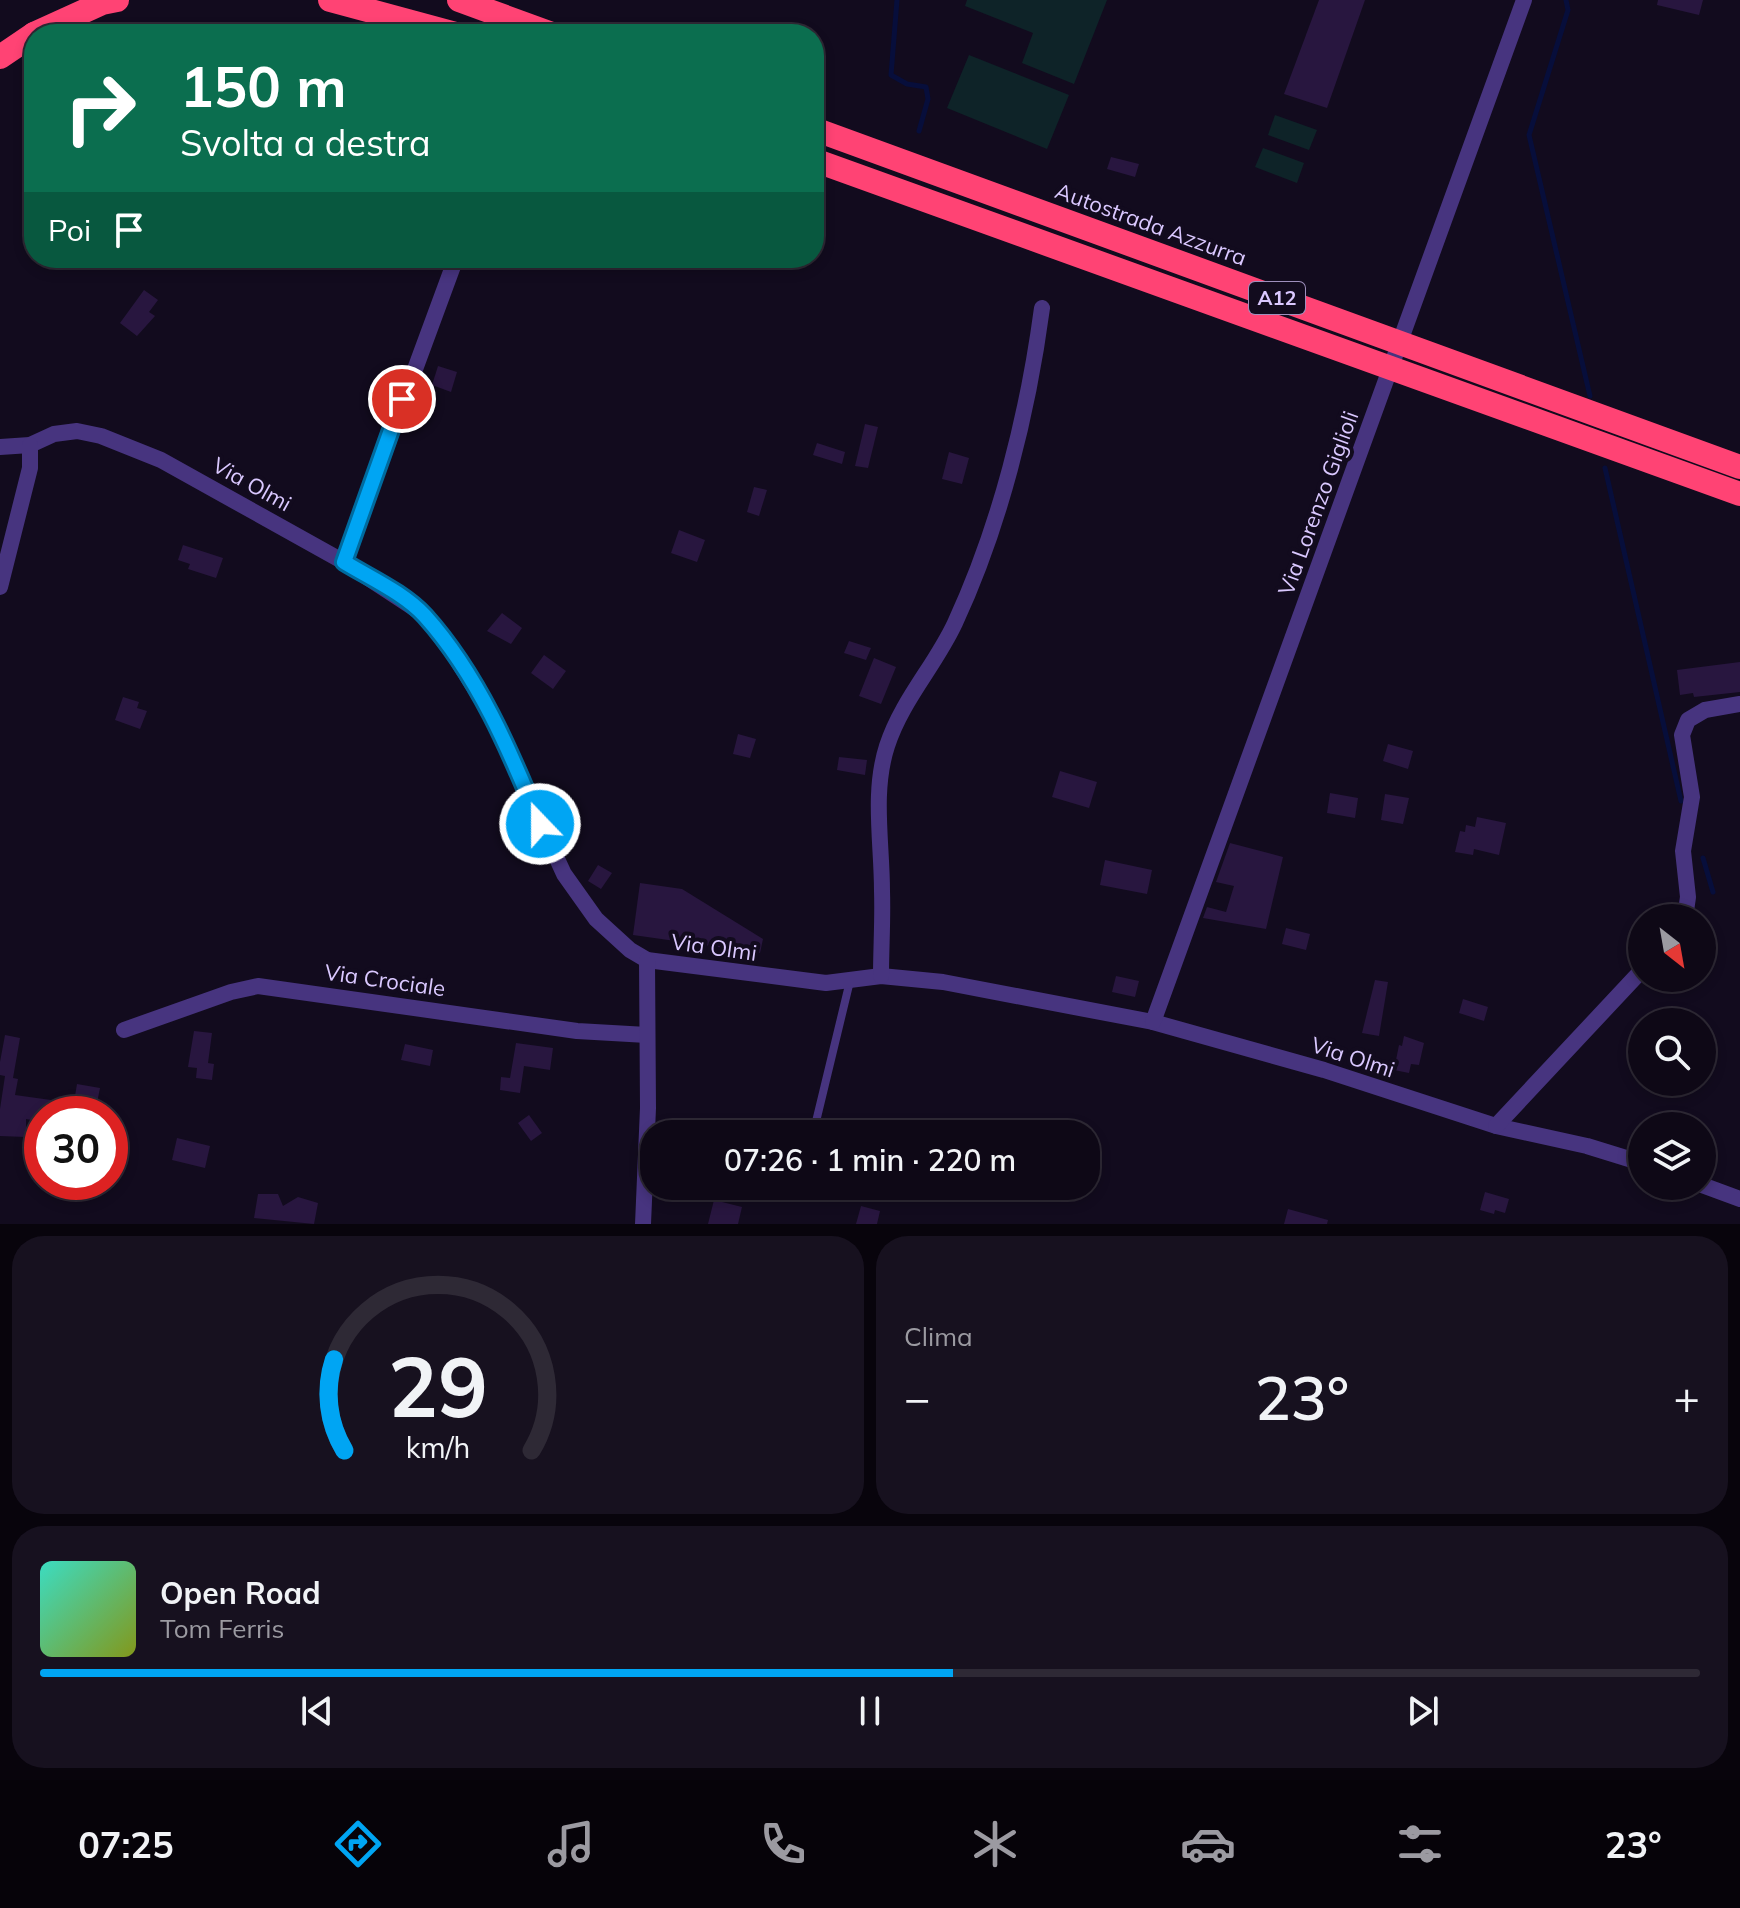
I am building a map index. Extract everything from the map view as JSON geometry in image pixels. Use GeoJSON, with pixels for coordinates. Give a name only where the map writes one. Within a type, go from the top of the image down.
{"type":"FeatureCollection","features":[{"type":"Feature","properties":{"kind":"highway"},"geometry":{"type":"LineString","coordinates":[[56,24],[102,3],[117,0]]}},
{"type":"Feature","properties":{"kind":"highway"},"geometry":{"type":"LineString","coordinates":[[330,0],[419,24]]}},
{"type":"Feature","properties":{"kind":"highway"},"geometry":{"type":"LineString","coordinates":[[375,0],[440,24]]}},
{"type":"Feature","properties":{"kind":"highway"},"geometry":{"type":"LineString","coordinates":[[459,0],[525,24]]}},
{"type":"Feature","properties":{"kind":"highway"},"geometry":{"type":"LineString","coordinates":[[0,57],[24,41]]}},
{"type":"Feature","properties":{"kind":"highway","name":"Autostrada Azzurra"},"geometry":{"type":"LineString","coordinates":[[824,133],[1740,467]]}},
{"type":"Feature","properties":{"kind":"highway","name":"A12"},"geometry":{"type":"LineString","coordinates":[[824,164],[1740,494]]}},
{"type":"Feature","properties":{"kind":"street","name":"Via Lorenzo Giglioli"},"geometry":{"type":"LineString","coordinates":[[1153,1022],[1524,0]]}},
{"type":"Feature","properties":{"kind":"street"},"geometry":{"type":"LineString","coordinates":[[344,562],[452,268]]}},
{"type":"Feature","properties":{"kind":"street"},"geometry":{"type":"LineString","coordinates":[[881,976],[879,796],[887,747],[904,706],[954,625],[986,542],[1032,380],[1042,308]]}},
{"type":"Feature","properties":{"kind":"street","name":"Via Olmi"},"geometry":{"type":"LineString","coordinates":[[0,447],[30,445],[54,434],[77,431],[101,436],[161,460],[344,562],[423,614],[490,713],[564,874],[596,919],[630,950],[647,960],[826,983],[881,976],[943,982],[1153,1022],[1324,1070],[1496,1126],[1587,1146],[1628,1159]]}},
{"type":"Feature","properties":{"kind":"street"},"geometry":{"type":"LineString","coordinates":[[0,587],[30,468],[30,445]]}},
{"type":"Feature","properties":{"kind":"street"},"geometry":{"type":"LineString","coordinates":[[1687,904],[1683,851],[1692,797],[1682,735],[1688,720],[1705,710],[1740,704]]}},
{"type":"Feature","properties":{"kind":"street"},"geometry":{"type":"LineString","coordinates":[[643,1224],[648,1108],[647,960]]}},
{"type":"Feature","properties":{"kind":"street"},"geometry":{"type":"LineString","coordinates":[[1496,1126],[1628,985]]}},
{"type":"Feature","properties":{"kind":"street","name":"Via Crociale"},"geometry":{"type":"LineString","coordinates":[[124,1030],[231,992],[258,986],[577,1031],[647,1035]]}},
{"type":"Feature","properties":{"kind":"street"},"geometry":{"type":"LineString","coordinates":[[1716,1190],[1740,1199]]}},
{"type":"Feature","properties":{"kind":"lane"},"geometry":{"type":"LineString","coordinates":[[816,1120],[850,981]]}},
{"type":"Feature","properties":{"kind":"green space"},"geometry":{"type":"Polygon","coordinates":[[[967,0],[1107,0],[1074,84],[1022,63],[1033,33],[965,6],[967,0]]]}},
{"type":"Feature","properties":{"kind":"green space"},"geometry":{"type":"Polygon","coordinates":[[[969,55],[1069,95],[1047,149],[947,108],[969,55]]]}},
{"type":"Feature","properties":{"kind":"green space"},"geometry":{"type":"Polygon","coordinates":[[[1275,115],[1317,130],[1309,150],[1268,135],[1275,115]]]}},
{"type":"Feature","properties":{"kind":"green space"},"geometry":{"type":"Polygon","coordinates":[[[1263,148],[1304,163],[1297,183],[1255,167],[1263,148]]]}},
{"type":"Feature","properties":{"kind":"building"},"geometry":{"type":"Polygon","coordinates":[[[1319,0],[1365,0],[1327,108],[1284,94],[1319,0]]]}},
{"type":"Feature","properties":{"kind":"building"},"geometry":{"type":"Polygon","coordinates":[[[1658,0],[1703,0],[1699,15],[1657,5],[1658,0]]]}},
{"type":"Feature","properties":{"kind":"building"},"geometry":{"type":"Polygon","coordinates":[[[1111,157],[1139,164],[1135,177],[1107,169],[1111,157]]]}},
{"type":"Feature","properties":{"kind":"building"},"geometry":{"type":"Polygon","coordinates":[[[144,290],[158,300],[149,312],[155,316],[137,336],[120,323],[144,290]]]}},
{"type":"Feature","properties":{"kind":"building"},"geometry":{"type":"Polygon","coordinates":[[[438,366],[457,372],[451,392],[432,385],[438,366]]]}},
{"type":"Feature","properties":{"kind":"building"},"geometry":{"type":"Polygon","coordinates":[[[865,424],[878,427],[868,468],[855,466],[865,424]]]}},
{"type":"Feature","properties":{"kind":"building"},"geometry":{"type":"Polygon","coordinates":[[[817,443],[845,452],[842,464],[813,455],[817,443]]]}},
{"type":"Feature","properties":{"kind":"building"},"geometry":{"type":"Polygon","coordinates":[[[949,452],[969,458],[962,484],[942,479],[949,452]]]}},
{"type":"Feature","properties":{"kind":"building"},"geometry":{"type":"Polygon","coordinates":[[[754,487],[767,490],[759,516],[747,512],[754,487]]]}},
{"type":"Feature","properties":{"kind":"building"},"geometry":{"type":"Polygon","coordinates":[[[679,530],[705,540],[697,562],[671,553],[679,530]]]}},
{"type":"Feature","properties":{"kind":"building"},"geometry":{"type":"Polygon","coordinates":[[[183,545],[223,558],[216,578],[188,569],[190,564],[178,560],[183,545]]]}},
{"type":"Feature","properties":{"kind":"building"},"geometry":{"type":"Polygon","coordinates":[[[502,613],[522,628],[511,644],[487,631],[502,613]]]}},
{"type":"Feature","properties":{"kind":"building"},"geometry":{"type":"Polygon","coordinates":[[[849,641],[871,648],[866,660],[844,653],[849,641]]]}},
{"type":"Feature","properties":{"kind":"building"},"geometry":{"type":"Polygon","coordinates":[[[544,655],[566,671],[553,689],[531,673],[544,655]]]}},
{"type":"Feature","properties":{"kind":"building"},"geometry":{"type":"Polygon","coordinates":[[[874,658],[896,667],[881,704],[859,696],[874,658]]]}},
{"type":"Feature","properties":{"kind":"building"},"geometry":{"type":"Polygon","coordinates":[[[1740,662],[1740,692],[1694,697],[1693,693],[1680,695],[1677,670],[1740,662]]]}},
{"type":"Feature","properties":{"kind":"building"},"geometry":{"type":"Polygon","coordinates":[[[123,697],[139,702],[137,708],[147,711],[140,729],[115,720],[123,697]]]}},
{"type":"Feature","properties":{"kind":"building"},"geometry":{"type":"Polygon","coordinates":[[[738,734],[756,739],[750,758],[733,754],[738,734]]]}},
{"type":"Feature","properties":{"kind":"building"},"geometry":{"type":"Polygon","coordinates":[[[1388,744],[1413,751],[1408,769],[1383,761],[1388,744]]]}},
{"type":"Feature","properties":{"kind":"building"},"geometry":{"type":"Polygon","coordinates":[[[839,757],[867,760],[865,775],[837,770],[839,757]]]}},
{"type":"Feature","properties":{"kind":"building"},"geometry":{"type":"Polygon","coordinates":[[[1060,771],[1097,782],[1089,808],[1052,797],[1060,771]]]}},
{"type":"Feature","properties":{"kind":"building"},"geometry":{"type":"Polygon","coordinates":[[[1330,793],[1358,798],[1355,818],[1327,813],[1330,793]]]}},
{"type":"Feature","properties":{"kind":"building"},"geometry":{"type":"Polygon","coordinates":[[[1385,794],[1409,798],[1403,824],[1381,820],[1385,794]]]}},
{"type":"Feature","properties":{"kind":"building"},"geometry":{"type":"Polygon","coordinates":[[[1477,817],[1506,823],[1499,855],[1474,849],[1473,855],[1455,852],[1460,831],[1465,832],[1466,825],[1475,827],[1477,817]]]}},
{"type":"Feature","properties":{"kind":"building"},"geometry":{"type":"Polygon","coordinates":[[[1230,843],[1283,857],[1266,929],[1203,918],[1207,907],[1226,912],[1234,886],[1216,882],[1230,843]]]}},
{"type":"Feature","properties":{"kind":"building"},"geometry":{"type":"Polygon","coordinates":[[[1105,860],[1152,870],[1147,894],[1100,885],[1105,860]]]}},
{"type":"Feature","properties":{"kind":"building"},"geometry":{"type":"Polygon","coordinates":[[[598,865],[612,873],[601,889],[588,881],[598,865]]]}},
{"type":"Feature","properties":{"kind":"building"},"geometry":{"type":"Polygon","coordinates":[[[640,883],[682,889],[763,939],[760,953],[633,935],[640,883]]]}},
{"type":"Feature","properties":{"kind":"building"},"geometry":{"type":"Polygon","coordinates":[[[1286,928],[1310,934],[1306,950],[1282,944],[1286,928]]]}},
{"type":"Feature","properties":{"kind":"building"},"geometry":{"type":"Polygon","coordinates":[[[1116,976],[1139,981],[1135,997],[1112,992],[1116,976]]]}},
{"type":"Feature","properties":{"kind":"building"},"geometry":{"type":"Polygon","coordinates":[[[1375,980],[1388,982],[1379,1036],[1362,1033],[1375,980]]]}},
{"type":"Feature","properties":{"kind":"building"},"geometry":{"type":"Polygon","coordinates":[[[1463,999],[1488,1007],[1484,1021],[1459,1013],[1463,999]]]}},
{"type":"Feature","properties":{"kind":"building"},"geometry":{"type":"Polygon","coordinates":[[[194,1031],[212,1033],[208,1063],[214,1064],[212,1080],[196,1078],[197,1068],[188,1067],[194,1031]]]}},
{"type":"Feature","properties":{"kind":"building"},"geometry":{"type":"Polygon","coordinates":[[[5,1035],[20,1038],[13,1078],[18,1079],[15,1095],[24,1096],[24,1137],[0,1136],[5,1076],[0,1075],[5,1035]]]}},
{"type":"Feature","properties":{"kind":"building"},"geometry":{"type":"Polygon","coordinates":[[[1404,1036],[1424,1043],[1419,1065],[1411,1064],[1409,1073],[1394,1070],[1404,1036]]]}},
{"type":"Feature","properties":{"kind":"building"},"geometry":{"type":"Polygon","coordinates":[[[516,1043],[553,1048],[550,1070],[524,1066],[520,1093],[500,1090],[501,1077],[510,1078],[516,1043]]]}},
{"type":"Feature","properties":{"kind":"building"},"geometry":{"type":"Polygon","coordinates":[[[405,1044],[433,1050],[430,1066],[401,1060],[405,1044]]]}},
{"type":"Feature","properties":{"kind":"building"},"geometry":{"type":"Polygon","coordinates":[[[77,1084],[100,1088],[98,1096],[75,1096],[77,1084]]]}},
{"type":"Feature","properties":{"kind":"building"},"geometry":{"type":"Polygon","coordinates":[[[529,1115],[542,1133],[531,1141],[518,1123],[529,1115]]]}},
{"type":"Feature","properties":{"kind":"building"},"geometry":{"type":"Polygon","coordinates":[[[177,1138],[210,1146],[205,1168],[172,1160],[177,1138]]]}},
{"type":"Feature","properties":{"kind":"building"},"geometry":{"type":"Polygon","coordinates":[[[1485,1192],[1509,1199],[1505,1213],[1480,1210],[1485,1192]]]}},
{"type":"Feature","properties":{"kind":"building"},"geometry":{"type":"Polygon","coordinates":[[[258,1194],[278,1194],[283,1206],[298,1197],[318,1203],[314,1224],[254,1218],[258,1194]]]}},
{"type":"Feature","properties":{"kind":"building"},"geometry":{"type":"Polygon","coordinates":[[[714,1200],[742,1207],[738,1224],[708,1224],[714,1200]]]}},
{"type":"Feature","properties":{"kind":"building"},"geometry":{"type":"Polygon","coordinates":[[[861,1206],[880,1211],[877,1224],[856,1224],[861,1206]]]}},
{"type":"Feature","properties":{"kind":"building"},"geometry":{"type":"Polygon","coordinates":[[[1288,1209],[1328,1220],[1327,1224],[1284,1224],[1288,1209]]]}},
{"type":"Feature","properties":{"kind":"waterway"},"geometry":{"type":"LineString","coordinates":[[897,0],[891,75],[907,84],[926,87],[928,99],[919,131]]}},
{"type":"Feature","properties":{"kind":"waterway"},"geometry":{"type":"LineString","coordinates":[[1566,0],[1568,10],[1529,135],[1590,396]]}},
{"type":"Feature","properties":{"kind":"waterway"},"geometry":{"type":"LineString","coordinates":[[1605,468],[1681,801]]}},
{"type":"Feature","properties":{"kind":"waterway"},"geometry":{"type":"LineString","coordinates":[[1703,858],[1713,892]]}},
{"type":"Feature","properties":{"kind":"route"},"geometry":{"type":"LineString","coordinates":[[402,399],[344,562],[423,614],[454,655],[490,713],[540,824]]}}]}
